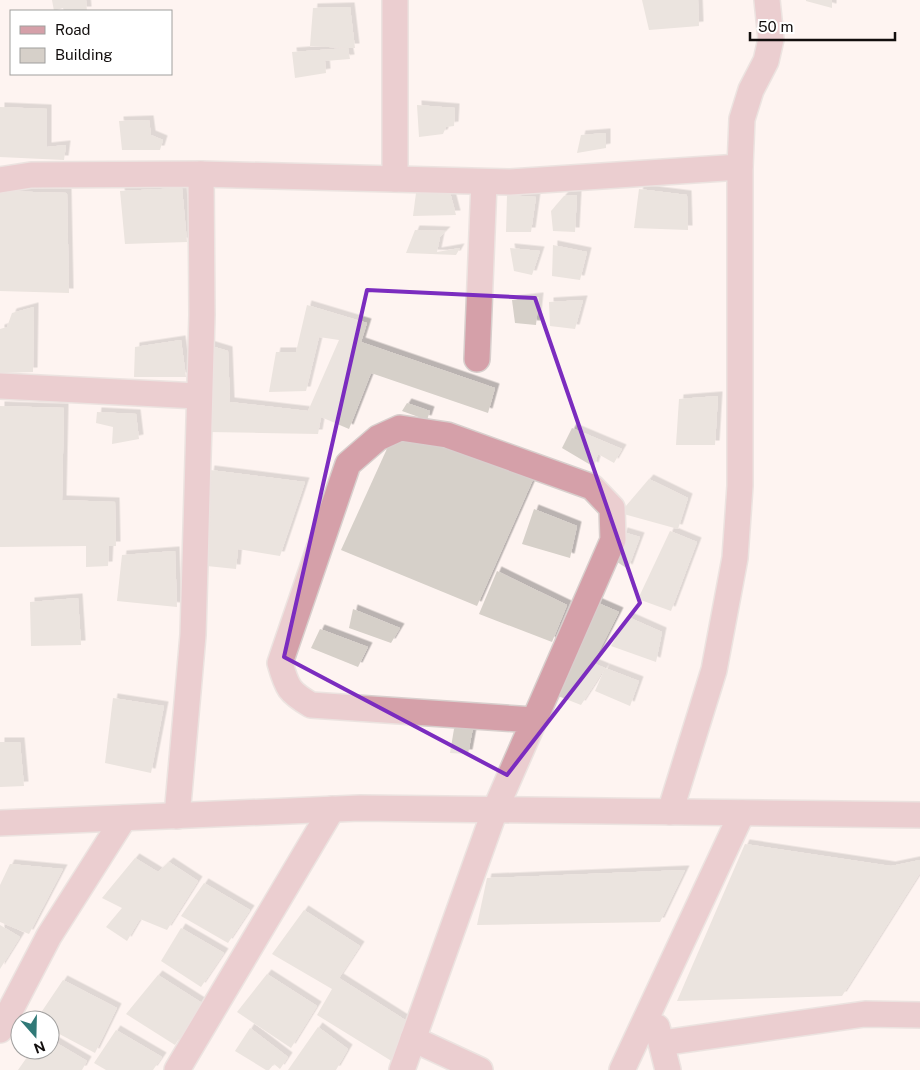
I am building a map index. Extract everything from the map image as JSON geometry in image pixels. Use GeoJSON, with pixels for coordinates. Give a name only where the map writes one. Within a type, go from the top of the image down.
{"type":"FeatureCollection","features":[{"type":"Feature","properties":{"kind":"street"},"geometry":{"type":"LineString","coordinates":[[395,0],[395,179]]}},
{"type":"Feature","properties":{"kind":"street"},"geometry":{"type":"LineString","coordinates":[[670,812],[714,670],[735,558],[740,486],[740,167],[742,119],[751,90],[766,61],[771,39],[767,0]]}},
{"type":"Feature","properties":{"kind":"street"},"geometry":{"type":"LineString","coordinates":[[0,180],[31,175],[201,174],[510,182],[740,167]]}},
{"type":"Feature","properties":{"kind":"street"},"geometry":{"type":"LineString","coordinates":[[177,816],[193,635],[199,470],[198,396],[202,315],[201,174]]}},
{"type":"Feature","properties":{"kind":"street"},"geometry":{"type":"LineString","coordinates":[[477,359],[484,182]]}},
{"type":"Feature","properties":{"kind":"street"},"geometry":{"type":"LineString","coordinates":[[0,386],[198,396]]}},
{"type":"Feature","properties":{"kind":"street"},"geometry":{"type":"LineString","coordinates":[[402,1070],[495,810],[613,540],[612,508],[592,487],[447,435],[400,428],[378,438],[348,464],[280,663],[286,684],[292,694],[311,705],[534,720]]}},
{"type":"Feature","properties":{"kind":"street"},"geometry":{"type":"LineString","coordinates":[[177,1070],[332,809]]}},
{"type":"Feature","properties":{"kind":"street"},"geometry":{"type":"LineString","coordinates":[[0,823],[332,809],[920,815]]}},
{"type":"Feature","properties":{"kind":"street"},"geometry":{"type":"LineString","coordinates":[[622,1070],[742,813]]}},
{"type":"Feature","properties":{"kind":"street"},"geometry":{"type":"LineString","coordinates":[[0,1030],[49,936],[124,818]]}},
{"type":"Feature","properties":{"kind":"street"},"geometry":{"type":"LineString","coordinates":[[652,1008],[668,1070]]}},
{"type":"Feature","properties":{"kind":"street"},"geometry":{"type":"LineString","coordinates":[[662,1043],[865,1014],[920,1014]]}},
{"type":"Feature","properties":{"kind":"street"},"geometry":{"type":"LineString","coordinates":[[413,1039],[480,1070]]}},
{"type":"Feature","properties":{"kind":"highlighted area"},"geometry":{"type":"Polygon","coordinates":[[[367,290],[535,298],[640,603],[507,775],[284,657],[367,290]]]}},
{"type":"Feature","properties":{"kind":"building"},"geometry":{"type":"Polygon","coordinates":[[[52,0],[86,0],[87,10],[64,10],[63,8],[54,10],[52,0]]]}},
{"type":"Feature","properties":{"kind":"building"},"geometry":{"type":"Polygon","coordinates":[[[642,0],[698,0],[699,26],[649,30],[642,0]]]}},
{"type":"Feature","properties":{"kind":"building"},"geometry":{"type":"Polygon","coordinates":[[[832,0],[832,8],[806,1],[832,0]]]}},
{"type":"Feature","properties":{"kind":"building"},"geometry":{"type":"Polygon","coordinates":[[[350,7],[355,48],[310,46],[313,8],[350,7]]]}},
{"type":"Feature","properties":{"kind":"building"},"geometry":{"type":"Polygon","coordinates":[[[348,48],[350,59],[325,61],[326,73],[295,78],[292,52],[348,48]]]}},
{"type":"Feature","properties":{"kind":"building"},"geometry":{"type":"Polygon","coordinates":[[[417,105],[455,108],[454,126],[446,127],[443,134],[419,137],[417,105]]]}},
{"type":"Feature","properties":{"kind":"building"},"geometry":{"type":"Polygon","coordinates":[[[0,107],[47,109],[47,147],[66,145],[64,160],[0,157],[0,107]]]}},
{"type":"Feature","properties":{"kind":"building"},"geometry":{"type":"Polygon","coordinates":[[[149,120],[151,135],[163,140],[160,150],[122,150],[119,121],[149,120]]]}},
{"type":"Feature","properties":{"kind":"building"},"geometry":{"type":"Polygon","coordinates":[[[606,133],[606,148],[577,153],[581,135],[606,133]]]}},
{"type":"Feature","properties":{"kind":"building"},"geometry":{"type":"Polygon","coordinates":[[[182,188],[187,242],[125,244],[120,191],[182,188]]]}},
{"type":"Feature","properties":{"kind":"building"},"geometry":{"type":"Polygon","coordinates":[[[639,189],[687,195],[688,230],[634,228],[639,189]]]}},
{"type":"Feature","properties":{"kind":"building"},"geometry":{"type":"Polygon","coordinates":[[[0,191],[67,193],[69,293],[0,291],[0,191]]]}},
{"type":"Feature","properties":{"kind":"building"},"geometry":{"type":"Polygon","coordinates":[[[450,192],[456,215],[413,216],[416,193],[450,192]]]}},
{"type":"Feature","properties":{"kind":"building"},"geometry":{"type":"Polygon","coordinates":[[[507,195],[536,197],[531,232],[506,232],[507,195]]]}},
{"type":"Feature","properties":{"kind":"building"},"geometry":{"type":"Polygon","coordinates":[[[577,195],[575,232],[553,231],[551,211],[564,196],[577,195]]]}},
{"type":"Feature","properties":{"kind":"building"},"geometry":{"type":"Polygon","coordinates":[[[415,230],[446,231],[440,237],[437,252],[460,248],[456,255],[406,253],[415,230]]]}},
{"type":"Feature","properties":{"kind":"building"},"geometry":{"type":"Polygon","coordinates":[[[553,245],[587,252],[580,280],[552,276],[553,245]]]}},
{"type":"Feature","properties":{"kind":"building"},"geometry":{"type":"Polygon","coordinates":[[[510,248],[540,251],[532,275],[514,271],[510,248]]]}},
{"type":"Feature","properties":{"kind":"building"},"geometry":{"type":"Polygon","coordinates":[[[539,297],[536,325],[515,323],[512,300],[539,297]]]}},
{"type":"Feature","properties":{"kind":"building"},"geometry":{"type":"Polygon","coordinates":[[[583,300],[575,329],[550,326],[549,302],[583,300]]]}},
{"type":"Feature","properties":{"kind":"building"},"geometry":{"type":"Polygon","coordinates":[[[307,305],[367,323],[361,342],[495,388],[488,413],[371,373],[349,429],[321,417],[318,434],[209,432],[205,344],[228,351],[230,402],[308,411],[339,340],[319,337],[306,391],[269,392],[276,352],[296,352],[307,305]]]}},
{"type":"Feature","properties":{"kind":"building"},"geometry":{"type":"Polygon","coordinates":[[[34,307],[33,372],[0,373],[0,329],[7,327],[12,313],[34,307]]]}},
{"type":"Feature","properties":{"kind":"building"},"geometry":{"type":"Polygon","coordinates":[[[181,340],[186,377],[134,377],[135,347],[181,340]]]}},
{"type":"Feature","properties":{"kind":"building"},"geometry":{"type":"Polygon","coordinates":[[[718,396],[715,445],[676,445],[679,399],[718,396]]]}},
{"type":"Feature","properties":{"kind":"building"},"geometry":{"type":"Polygon","coordinates":[[[407,403],[430,411],[427,420],[402,411],[407,403]]]}},
{"type":"Feature","properties":{"kind":"building"},"geometry":{"type":"Polygon","coordinates":[[[0,406],[64,408],[62,500],[115,502],[116,546],[109,546],[108,566],[86,567],[86,546],[0,547],[0,406]]]}},
{"type":"Feature","properties":{"kind":"building"},"geometry":{"type":"Polygon","coordinates":[[[97,412],[136,414],[139,439],[112,444],[113,427],[96,423],[97,412]]]}},
{"type":"Feature","properties":{"kind":"building"},"geometry":{"type":"Polygon","coordinates":[[[572,428],[622,449],[614,463],[598,454],[594,467],[562,448],[572,428]]]}},
{"type":"Feature","properties":{"kind":"building"},"geometry":{"type":"Polygon","coordinates":[[[395,431],[535,475],[477,606],[341,550],[395,431]]]}},
{"type":"Feature","properties":{"kind":"building"},"geometry":{"type":"Polygon","coordinates":[[[210,470],[305,482],[280,556],[238,549],[236,569],[197,565],[210,470]]]}},
{"type":"Feature","properties":{"kind":"building"},"geometry":{"type":"Polygon","coordinates":[[[649,479],[688,498],[678,529],[620,513],[649,479]]]}},
{"type":"Feature","properties":{"kind":"building"},"geometry":{"type":"Polygon","coordinates":[[[534,509],[577,526],[570,558],[522,544],[534,509]]]}},
{"type":"Feature","properties":{"kind":"building"},"geometry":{"type":"Polygon","coordinates":[[[670,531],[697,542],[671,611],[638,599],[670,531]]]}},
{"type":"Feature","properties":{"kind":"building"},"geometry":{"type":"Polygon","coordinates":[[[623,532],[640,537],[628,569],[614,560],[623,532]]]}},
{"type":"Feature","properties":{"kind":"building"},"geometry":{"type":"Polygon","coordinates":[[[175,551],[177,607],[117,601],[122,555],[175,551]]]}},
{"type":"Feature","properties":{"kind":"building"},"geometry":{"type":"Polygon","coordinates":[[[497,571],[567,605],[552,642],[479,614],[497,571]]]}},
{"type":"Feature","properties":{"kind":"building"},"geometry":{"type":"Polygon","coordinates":[[[78,598],[81,645],[31,646],[30,602],[78,598]]]}},
{"type":"Feature","properties":{"kind":"building"},"geometry":{"type":"Polygon","coordinates":[[[589,599],[619,612],[593,663],[605,668],[581,705],[553,694],[589,599]]]}},
{"type":"Feature","properties":{"kind":"building"},"geometry":{"type":"Polygon","coordinates":[[[353,609],[400,628],[391,643],[349,628],[353,609]]]}},
{"type":"Feature","properties":{"kind":"building"},"geometry":{"type":"Polygon","coordinates":[[[628,617],[662,632],[656,662],[611,646],[628,617]]]}},
{"type":"Feature","properties":{"kind":"building"},"geometry":{"type":"Polygon","coordinates":[[[320,629],[368,647],[358,667],[311,648],[320,629]]]}},
{"type":"Feature","properties":{"kind":"building"},"geometry":{"type":"Polygon","coordinates":[[[605,668],[639,681],[630,706],[595,691],[605,668]]]}},
{"type":"Feature","properties":{"kind":"building"},"geometry":{"type":"Polygon","coordinates":[[[113,698],[164,706],[151,773],[105,763],[113,698]]]}},
{"type":"Feature","properties":{"kind":"building"},"geometry":{"type":"Polygon","coordinates":[[[466,717],[475,717],[468,754],[450,753],[454,729],[466,717]]]}},
{"type":"Feature","properties":{"kind":"building"},"geometry":{"type":"Polygon","coordinates":[[[0,742],[20,742],[24,786],[0,787],[0,742]]]}},
{"type":"Feature","properties":{"kind":"building"},"geometry":{"type":"Polygon","coordinates":[[[745,844],[891,866],[920,860],[920,873],[842,996],[677,1001],[745,844]]]}},
{"type":"Feature","properties":{"kind":"building"},"geometry":{"type":"Polygon","coordinates":[[[135,858],[158,872],[169,862],[198,881],[167,930],[140,919],[127,941],[106,927],[122,908],[102,898],[135,858]]]}},
{"type":"Feature","properties":{"kind":"building"},"geometry":{"type":"Polygon","coordinates":[[[10,864],[63,869],[29,934],[0,922],[0,885],[10,864]]]}},
{"type":"Feature","properties":{"kind":"building"},"geometry":{"type":"Polygon","coordinates":[[[685,870],[660,922],[477,925],[487,878],[685,870]]]}},
{"type":"Feature","properties":{"kind":"building"},"geometry":{"type":"Polygon","coordinates":[[[204,883],[250,910],[228,943],[181,916],[204,883]]]}},
{"type":"Feature","properties":{"kind":"building"},"geometry":{"type":"Polygon","coordinates":[[[304,910],[360,946],[339,978],[410,1023],[398,1065],[317,1015],[332,989],[272,954],[304,910]]]}},
{"type":"Feature","properties":{"kind":"building"},"geometry":{"type":"Polygon","coordinates":[[[0,925],[20,937],[0,969],[0,925]]]}},
{"type":"Feature","properties":{"kind":"building"},"geometry":{"type":"Polygon","coordinates":[[[181,928],[224,953],[201,987],[161,961],[181,928]]]}},
{"type":"Feature","properties":{"kind":"building"},"geometry":{"type":"Polygon","coordinates":[[[267,974],[317,1006],[291,1048],[237,1012],[267,974]]]}},
{"type":"Feature","properties":{"kind":"building"},"geometry":{"type":"Polygon","coordinates":[[[158,975],[202,1003],[175,1045],[126,1014],[158,975]]]}},
{"type":"Feature","properties":{"kind":"building"},"geometry":{"type":"Polygon","coordinates":[[[63,980],[117,1008],[95,1053],[60,1034],[60,1010],[43,1010],[63,980]]]}},
{"type":"Feature","properties":{"kind":"building"},"geometry":{"type":"Polygon","coordinates":[[[318,1027],[348,1049],[336,1070],[288,1070],[318,1027]]]}},
{"type":"Feature","properties":{"kind":"building"},"geometry":{"type":"Polygon","coordinates":[[[250,1028],[288,1057],[280,1069],[274,1064],[269,1070],[266,1070],[235,1051],[250,1028]]]}},
{"type":"Feature","properties":{"kind":"building"},"geometry":{"type":"Polygon","coordinates":[[[116,1030],[162,1057],[153,1070],[106,1070],[94,1063],[116,1030]]]}},
{"type":"Feature","properties":{"kind":"building"},"geometry":{"type":"Polygon","coordinates":[[[60,1045],[87,1061],[82,1070],[18,1070],[25,1060],[60,1060],[60,1045]]]}}]}
